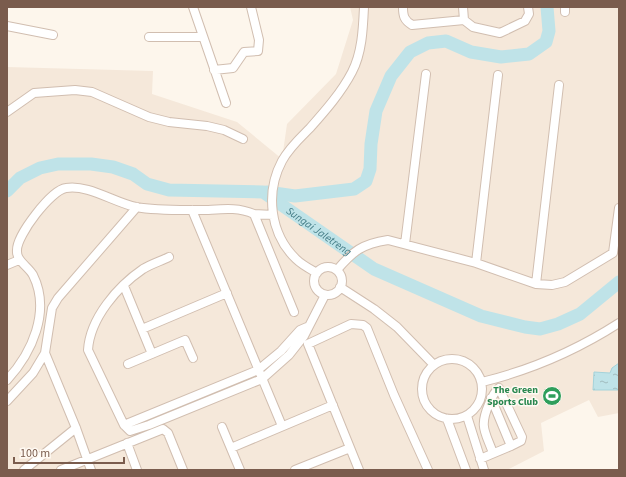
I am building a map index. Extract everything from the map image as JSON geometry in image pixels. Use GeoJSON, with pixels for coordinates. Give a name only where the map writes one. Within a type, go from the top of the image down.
{"type":"FeatureCollection","features":[{"type":"Feature","properties":{"kind":"street"},"geometry":{"type":"LineString","coordinates":[[193,7],[202,37],[226,103]]}},
{"type":"Feature","properties":{"kind":"street"},"geometry":{"type":"LineString","coordinates":[[214,70],[233,68],[244,52],[258,51],[259,40],[251,7]]}},
{"type":"Feature","properties":{"kind":"street"},"geometry":{"type":"LineString","coordinates":[[316,273],[297,260],[289,252],[283,242],[273,215],[274,185],[282,160],[292,146],[321,116],[352,73],[358,59],[363,30],[364,7]]}},
{"type":"Feature","properties":{"kind":"street"},"geometry":{"type":"LineString","coordinates":[[403,7],[406,22],[412,25],[464,20],[473,27],[500,33],[525,22],[529,14],[528,7]]}},
{"type":"Feature","properties":{"kind":"street"},"geometry":{"type":"LineString","coordinates":[[463,7],[464,20]]}},
{"type":"Feature","properties":{"kind":"street"},"geometry":{"type":"LineString","coordinates":[[7,26],[53,35]]}},
{"type":"Feature","properties":{"kind":"street"},"geometry":{"type":"LineString","coordinates":[[149,37],[202,37]]}},
{"type":"Feature","properties":{"kind":"street"},"geometry":{"type":"LineString","coordinates":[[405,244],[426,74]]}},
{"type":"Feature","properties":{"kind":"street"},"geometry":{"type":"LineString","coordinates":[[476,263],[498,76]]}},
{"type":"Feature","properties":{"kind":"street"},"geometry":{"type":"LineString","coordinates":[[536,284],[559,85]]}},
{"type":"Feature","properties":{"kind":"street"},"geometry":{"type":"LineString","coordinates":[[7,112],[34,93],[75,90],[92,92],[149,117],[169,122],[207,126],[224,130],[243,139]]}},
{"type":"Feature","properties":{"kind":"street"},"geometry":{"type":"LineString","coordinates":[[7,380],[18,368],[36,331],[41,307],[39,292],[32,274],[19,260],[17,251],[25,230],[39,210],[60,190],[66,188],[82,189],[137,207],[192,210],[240,209],[254,214],[273,215]]}},
{"type":"Feature","properties":{"kind":"street"},"geometry":{"type":"LineString","coordinates":[[7,401],[33,373],[45,354],[52,308],[58,298],[137,207]]}},
{"type":"Feature","properties":{"kind":"street"},"geometry":{"type":"LineString","coordinates":[[337,270],[354,251],[375,242],[388,240],[476,263],[536,284],[552,285],[565,282],[610,256],[615,249],[619,208]]}},
{"type":"Feature","properties":{"kind":"street"},"geometry":{"type":"LineString","coordinates":[[192,210],[282,426]]}},
{"type":"Feature","properties":{"kind":"street"},"geometry":{"type":"LineString","coordinates":[[254,214],[294,312]]}},
{"type":"Feature","properties":{"kind":"street"},"geometry":{"type":"LineString","coordinates":[[169,257],[144,269],[124,286],[105,308],[97,320],[89,338],[88,350],[124,425],[128,430],[149,425],[262,379],[289,355],[304,336],[307,327],[325,295]]}},
{"type":"Feature","properties":{"kind":"street"},"geometry":{"type":"LineString","coordinates":[[7,265],[19,260]]}},
{"type":"Feature","properties":{"kind":"street"},"geometry":{"type":"LineString","coordinates":[[328,267],[337,270],[341,278],[340,287],[334,293],[325,295],[317,290],[315,286],[314,277],[316,273],[328,267]]}},
{"type":"Feature","properties":{"kind":"street"},"geometry":{"type":"LineString","coordinates":[[124,286],[152,354]]}},
{"type":"Feature","properties":{"kind":"street"},"geometry":{"type":"LineString","coordinates":[[340,287],[374,309],[397,327],[434,364]]}},
{"type":"Feature","properties":{"kind":"street"},"geometry":{"type":"LineString","coordinates":[[142,329],[227,293]]}},
{"type":"Feature","properties":{"kind":"street"},"geometry":{"type":"LineString","coordinates":[[482,382],[553,359],[603,334],[619,323]]}},
{"type":"Feature","properties":{"kind":"street"},"geometry":{"type":"LineString","coordinates":[[358,470],[308,344],[351,324],[363,325],[367,328],[394,395],[428,470]]}},
{"type":"Feature","properties":{"kind":"street"},"geometry":{"type":"LineString","coordinates":[[124,425],[258,370],[281,351],[300,330],[307,327]]}},
{"type":"Feature","properties":{"kind":"street"},"geometry":{"type":"LineString","coordinates":[[128,364],[185,340],[193,358]]}},
{"type":"Feature","properties":{"kind":"street"},"geometry":{"type":"LineString","coordinates":[[45,354],[76,428],[91,470]]}},
{"type":"Feature","properties":{"kind":"street"},"geometry":{"type":"LineString","coordinates":[[453,358],[463,360],[471,365],[478,373],[482,382],[483,392],[480,402],[475,410],[467,416],[457,419],[447,419],[433,412],[424,401],[422,391],[423,381],[427,372],[434,364],[453,358]]}},
{"type":"Feature","properties":{"kind":"street"},"geometry":{"type":"LineString","coordinates":[[480,459],[521,441],[522,437],[501,389],[498,389],[491,398],[483,419],[486,434],[493,453]]}},
{"type":"Feature","properties":{"kind":"street"},"geometry":{"type":"LineString","coordinates":[[491,398],[511,446]]}},
{"type":"Feature","properties":{"kind":"street"},"geometry":{"type":"LineString","coordinates":[[231,448],[332,405]]}},
{"type":"Feature","properties":{"kind":"street"},"geometry":{"type":"LineString","coordinates":[[467,416],[484,470]]}},
{"type":"Feature","properties":{"kind":"street"},"geometry":{"type":"LineString","coordinates":[[447,419],[466,470]]}},
{"type":"Feature","properties":{"kind":"street"},"geometry":{"type":"LineString","coordinates":[[222,427],[240,470]]}},
{"type":"Feature","properties":{"kind":"street"},"geometry":{"type":"LineString","coordinates":[[24,470],[76,428]]}},
{"type":"Feature","properties":{"kind":"street"},"geometry":{"type":"LineString","coordinates":[[61,470],[163,429],[168,433],[183,470]]}},
{"type":"Feature","properties":{"kind":"street"},"geometry":{"type":"LineString","coordinates":[[127,443],[137,470]]}},
{"type":"Feature","properties":{"kind":"street"},"geometry":{"type":"LineString","coordinates":[[299,469],[350,448]]}},
{"type":"Feature","properties":{"kind":"shaded area"},"geometry":{"type":"Polygon","coordinates":[[[350,7],[619,7],[619,413],[598,417],[589,400],[541,423],[544,451],[507,470],[7,470],[7,67],[153,71],[152,94],[237,122],[282,159],[287,124],[336,74],[353,20],[350,7]]]}},
{"type":"Feature","properties":{"kind":"water"},"geometry":{"type":"Polygon","coordinates":[[[619,363],[619,390],[593,390],[594,372],[610,373],[612,368],[619,363]]]}},
{"type":"Feature","properties":{"kind":"waterway"},"geometry":{"type":"LineString","coordinates":[[267,192],[295,196],[354,189],[366,181],[370,169],[371,144],[376,111],[391,76],[410,52],[428,43],[446,41],[471,52],[501,57],[529,54],[546,42],[549,31],[547,7]]}},
{"type":"Feature","properties":{"kind":"waterway","name":"Sungai Jaletreng"},"geometry":{"type":"LineString","coordinates":[[7,191],[20,178],[40,168],[58,164],[91,164],[113,167],[133,174],[147,184],[169,190],[263,192],[374,269],[481,316],[525,327],[540,329],[558,324],[580,314],[619,282]]}},
{"type":"Feature","properties":{"kind":"place","name":"The Green Sports Club"},"geometry":{"type":"Point","coordinates":[552,396]}}]}
